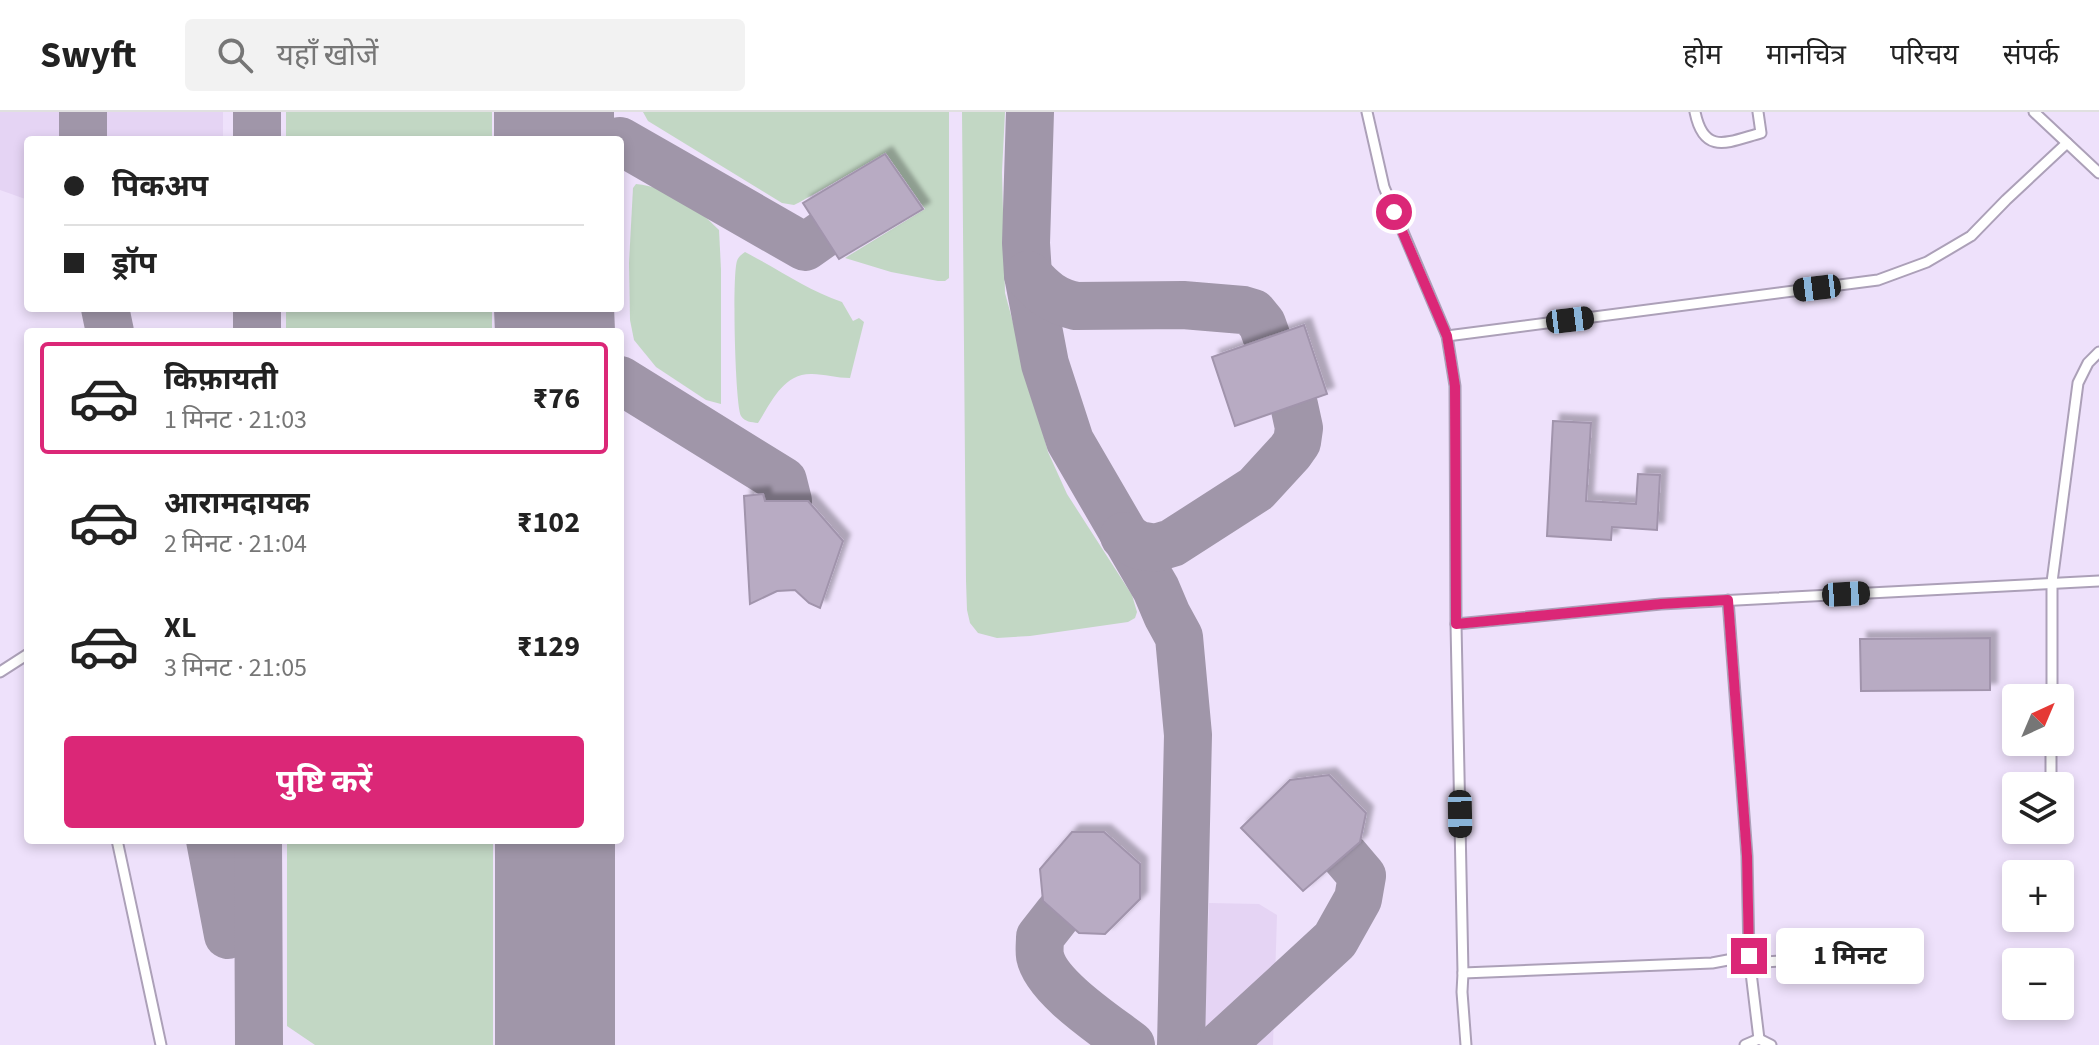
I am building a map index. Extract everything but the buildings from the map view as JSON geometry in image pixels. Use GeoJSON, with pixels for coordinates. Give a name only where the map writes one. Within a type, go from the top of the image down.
{"type":"FeatureCollection","features":[{"type":"Feature","properties":{"kind":"lane"},"geometry":{"type":"LineString","coordinates":[[1367,112],[1384,187],[1447,336],[1455,386],[1462,992],[1466,1045]]}},
{"type":"Feature","properties":{"kind":"lane"},"geometry":{"type":"LineString","coordinates":[[1695,112],[1699,128],[1708,139],[1720,144],[1761,133],[1758,112]]}},
{"type":"Feature","properties":{"kind":"lane"},"geometry":{"type":"LineString","coordinates":[[2034,112],[2099,173]]}},
{"type":"Feature","properties":{"kind":"lane"},"geometry":{"type":"LineString","coordinates":[[1447,336],[1878,280],[1927,262],[1971,236],[2067,143]]}},
{"type":"Feature","properties":{"kind":"lane"},"geometry":{"type":"LineString","coordinates":[[2052,684],[2052,582],[2078,383],[2088,363],[2099,352]]}},
{"type":"Feature","properties":{"kind":"lane"},"geometry":{"type":"LineString","coordinates":[[1456,624],[1661,604],[2099,581]]}},
{"type":"Feature","properties":{"kind":"lane"},"geometry":{"type":"LineString","coordinates":[[1728,600],[1747,856],[1749,960],[1759,1039]]}},
{"type":"Feature","properties":{"kind":"lane"},"geometry":{"type":"LineString","coordinates":[[0,672],[24,657]]}},
{"type":"Feature","properties":{"kind":"lane"},"geometry":{"type":"LineString","coordinates":[[118,844],[161,1045]]}},
{"type":"Feature","properties":{"kind":"lane"},"geometry":{"type":"LineString","coordinates":[[1463,973],[1866,955]]}},
{"type":"Feature","properties":{"kind":"lane"},"geometry":{"type":"LineString","coordinates":[[1745,1045],[1759,1039],[1771,1045]]}},
{"type":"Feature","properties":{"kind":"shaded area"},"geometry":{"type":"Polygon","coordinates":[[[0,112],[223,112],[223,136],[24,136],[24,199],[0,190],[0,112]]]}},
{"type":"Feature","properties":{"kind":"shaded area"},"geometry":{"type":"Polygon","coordinates":[[[1209,903],[1259,904],[1277,915],[1273,1045],[1204,1045],[1209,903]]]}},
{"type":"Feature","properties":{"kind":"green space"},"geometry":{"type":"Polygon","coordinates":[[[286,112],[492,112],[492,136],[286,136],[286,112]]]}},
{"type":"Feature","properties":{"kind":"green space"},"geometry":{"type":"Polygon","coordinates":[[[643,112],[949,112],[949,278],[938,281],[891,272],[845,258],[925,209],[886,153],[794,205],[782,203],[648,121],[643,112]]]}},
{"type":"Feature","properties":{"kind":"green space"},"geometry":{"type":"Polygon","coordinates":[[[962,112],[1005,112],[1002,172],[1005,293],[1048,452],[1067,494],[1132,595],[1137,612],[1135,618],[1128,622],[997,638],[978,633],[970,623],[966,581],[962,112]]]}},
{"type":"Feature","properties":{"kind":"green space"},"geometry":{"type":"Polygon","coordinates":[[[636,184],[660,189],[682,200],[719,230],[721,404],[706,400],[656,367],[634,340],[630,320],[629,263],[633,188],[636,184]]]}},
{"type":"Feature","properties":{"kind":"green space"},"geometry":{"type":"Polygon","coordinates":[[[745,252],[842,302],[853,321],[859,318],[864,322],[850,378],[812,374],[793,378],[773,398],[758,423],[746,421],[741,416],[737,389],[735,271],[737,260],[745,252]]]}},
{"type":"Feature","properties":{"kind":"green space"},"geometry":{"type":"Polygon","coordinates":[[[286,312],[492,312],[492,328],[286,328],[286,312]]]}},
{"type":"Feature","properties":{"kind":"green space"},"geometry":{"type":"Polygon","coordinates":[[[287,844],[493,844],[493,1045],[315,1045],[287,1026],[287,844]]]}},
{"type":"Feature","properties":{"kind":"taxiway"},"geometry":{"type":"LineString","coordinates":[[83,112],[83,136]]}},
{"type":"Feature","properties":{"kind":"taxiway"},"geometry":{"type":"LineString","coordinates":[[257,112],[257,136]]}},
{"type":"Feature","properties":{"kind":"taxiway"},"geometry":{"type":"LineString","coordinates":[[1030,112],[1026,243],[1028,275],[1045,364],[1070,441],[1156,589],[1179,637],[1188,735],[1181,1045]]}},
{"type":"Feature","properties":{"kind":"taxiway"},"geometry":{"type":"LineString","coordinates":[[624,143],[805,247],[822,235]]}},
{"type":"Feature","properties":{"kind":"taxiway"},"geometry":{"type":"LineString","coordinates":[[1028,275],[1049,295],[1076,306],[1183,305],[1243,310],[1253,313],[1262,324],[1267,338]]}},
{"type":"Feature","properties":{"kind":"taxiway"},"geometry":{"type":"LineString","coordinates":[[106,312],[109,328]]}},
{"type":"Feature","properties":{"kind":"taxiway"},"geometry":{"type":"LineString","coordinates":[[257,312],[257,328]]}},
{"type":"Feature","properties":{"kind":"taxiway"},"geometry":{"type":"LineString","coordinates":[[624,382],[783,481],[788,501]]}},
{"type":"Feature","properties":{"kind":"taxiway"},"geometry":{"type":"LineString","coordinates":[[1124,536],[1138,545],[1155,548],[1172,543],[1256,489],[1297,442],[1299,428],[1294,405]]}},
{"type":"Feature","properties":{"kind":"taxiway"},"geometry":{"type":"LineString","coordinates":[[211,844],[228,935]]}},
{"type":"Feature","properties":{"kind":"taxiway"},"geometry":{"type":"LineString","coordinates":[[258,844],[259,1045]]}},
{"type":"Feature","properties":{"kind":"taxiway"},"geometry":{"type":"LineString","coordinates":[[1221,1045],[1335,940],[1358,899],[1362,876],[1345,856]]}},
{"type":"Feature","properties":{"kind":"taxiway"},"geometry":{"type":"LineString","coordinates":[[1058,914],[1040,937],[1040,956],[1045,968],[1078,1005],[1131,1045]]}},
{"type":"Feature","properties":{"kind":"runway"},"geometry":{"type":"LineString","coordinates":[[554,112],[554,136]]}},
{"type":"Feature","properties":{"kind":"runway"},"geometry":{"type":"LineString","coordinates":[[554,312],[555,328]]}},
{"type":"Feature","properties":{"kind":"runway"},"geometry":{"type":"LineString","coordinates":[[555,844],[555,1045]]}},
{"type":"Feature","properties":{"kind":"route"},"geometry":{"type":"LineString","coordinates":[[1394,212],[1447,336],[1455,386],[1456,624],[1728,600],[1747,856],[1749,956]]}}]}
